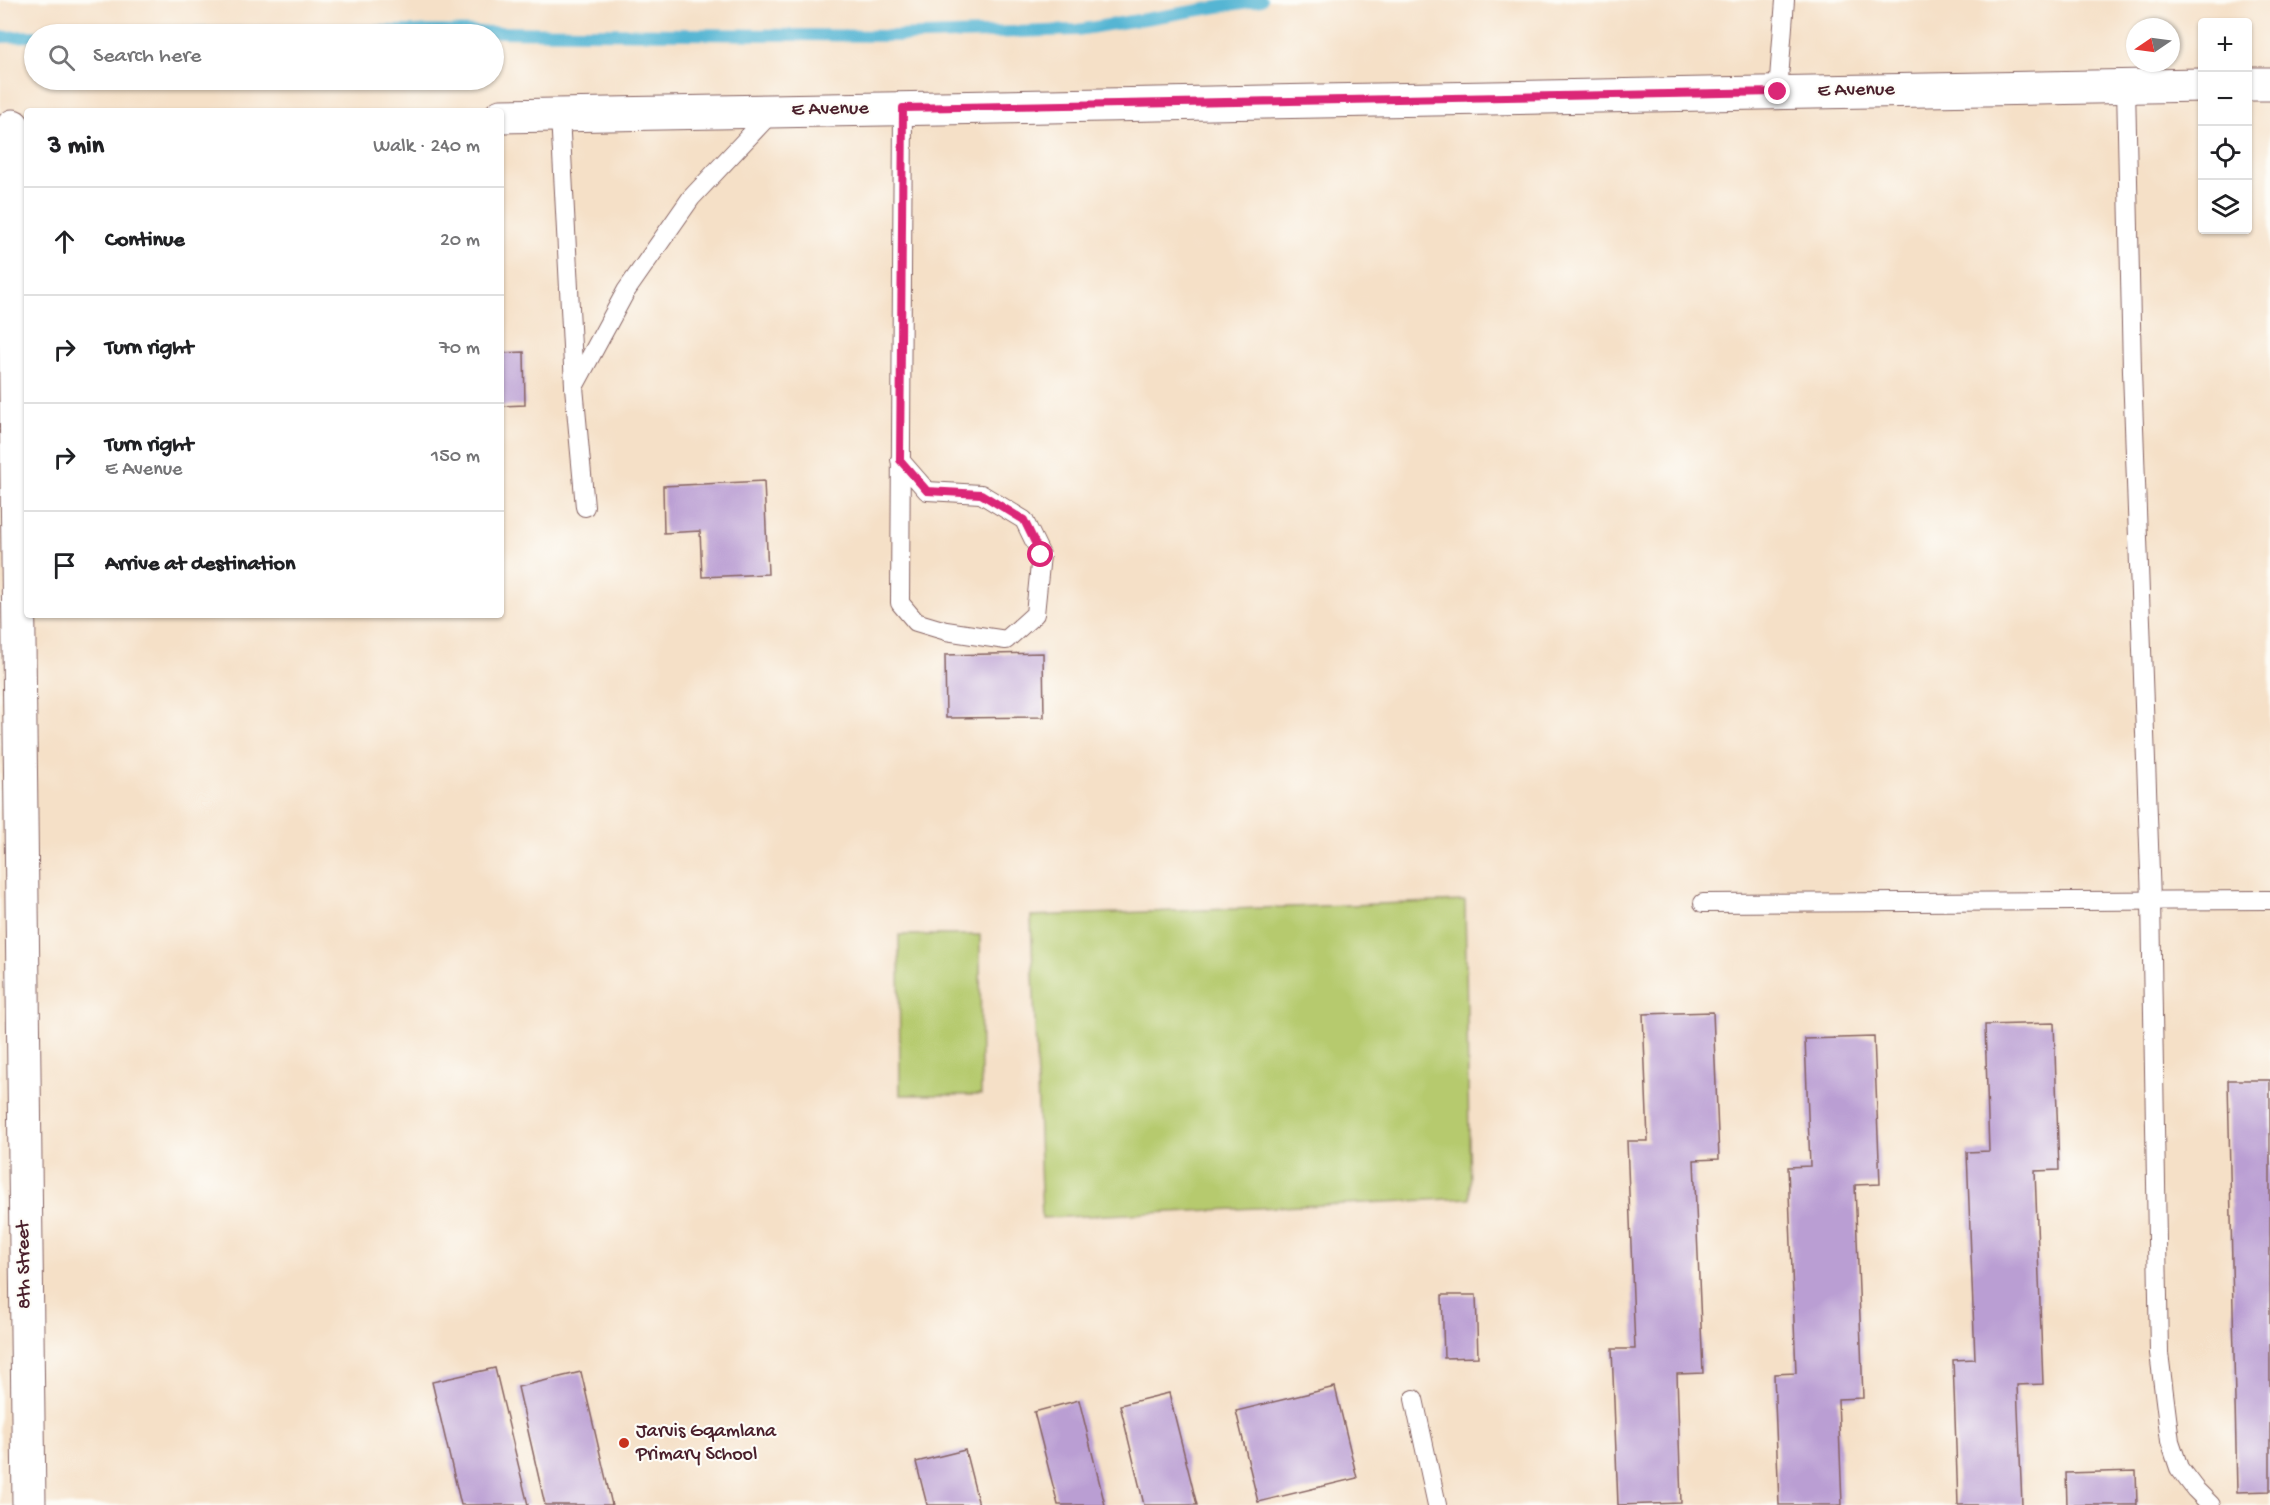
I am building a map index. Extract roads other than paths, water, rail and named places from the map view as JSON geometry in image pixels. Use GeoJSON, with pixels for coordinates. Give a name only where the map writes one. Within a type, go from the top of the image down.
{"type":"FeatureCollection","features":[{"type":"Feature","properties":{"kind":"street"},"geometry":{"type":"LineString","coordinates":[[2252,84],[2270,84]]}},
{"type":"Feature","properties":{"kind":"street","name":"E Avenue"},"geometry":{"type":"LineString","coordinates":[[504,116],[2198,85]]}},
{"type":"Feature","properties":{"kind":"street","name":"8th Street"},"geometry":{"type":"LineString","coordinates":[[13,126],[11,1100],[29,1505]]}},
{"type":"Feature","properties":{"kind":"lane"},"geometry":{"type":"LineString","coordinates":[[1778,92],[1785,0]]}},
{"type":"Feature","properties":{"kind":"lane"},"geometry":{"type":"LineString","coordinates":[[2126,86],[2132,371],[2151,900],[2159,1341],[2170,1441],[2179,1468],[2211,1505]]}},
{"type":"Feature","properties":{"kind":"lane"},"geometry":{"type":"LineString","coordinates":[[900,460],[927,491],[981,494],[1024,520],[1041,555],[1035,614],[1006,640],[946,632],[916,622],[900,603],[900,460],[903,108]]}},
{"type":"Feature","properties":{"kind":"lane"},"geometry":{"type":"LineString","coordinates":[[574,387],[626,291],[691,198],[772,111]]}},
{"type":"Feature","properties":{"kind":"lane"},"geometry":{"type":"LineString","coordinates":[[560,115],[574,387],[585,507]]}},
{"type":"Feature","properties":{"kind":"lane"},"geometry":{"type":"LineString","coordinates":[[1703,903],[2270,900]]}},
{"type":"Feature","properties":{"kind":"lane"},"geometry":{"type":"LineString","coordinates":[[1414,1399],[1437,1505]]}},
{"type":"Feature","properties":{"kind":"waterway"},"geometry":{"type":"LineString","coordinates":[[504,32],[894,36],[1077,30],[1261,0]]}},
{"type":"Feature","properties":{"kind":"waterway"},"geometry":{"type":"LineString","coordinates":[[0,37],[24,36]]}},
{"type":"Feature","properties":{"kind":"place","name":"Jarvis Gqamlana Primary School"},"geometry":{"type":"Point","coordinates":[624,1443]}}]}
